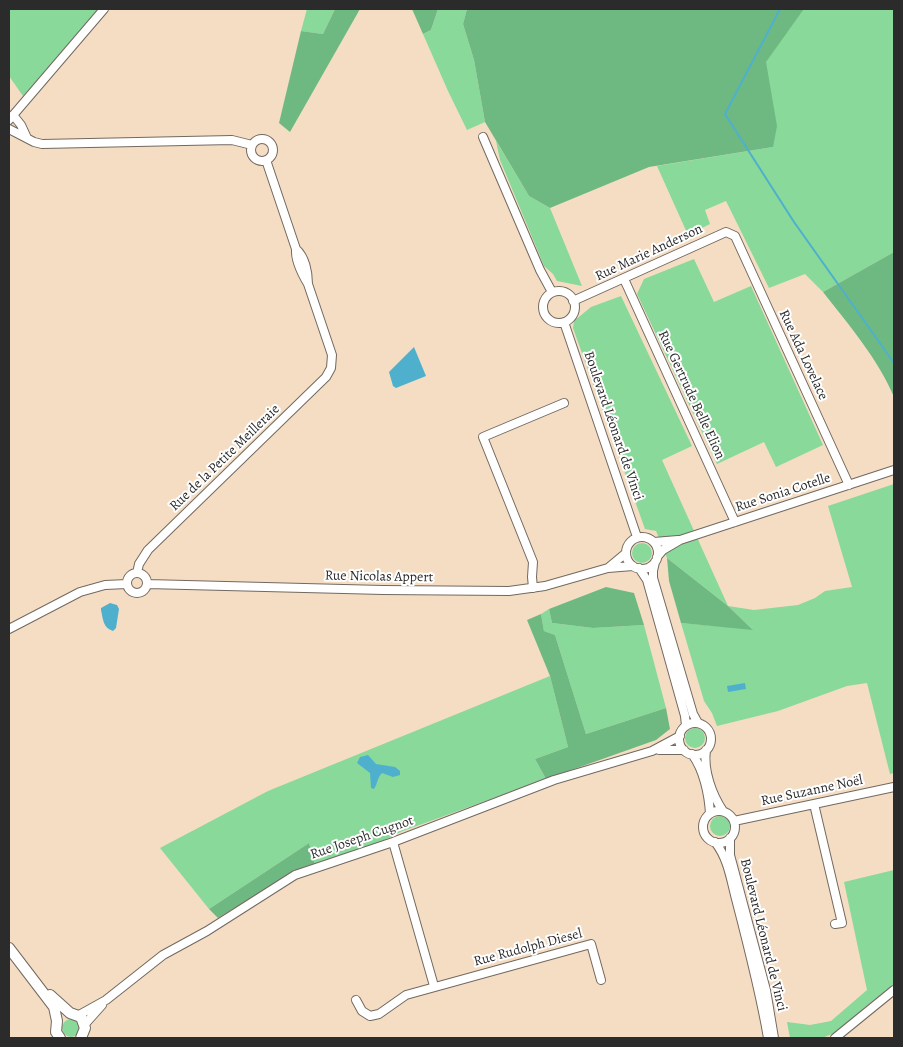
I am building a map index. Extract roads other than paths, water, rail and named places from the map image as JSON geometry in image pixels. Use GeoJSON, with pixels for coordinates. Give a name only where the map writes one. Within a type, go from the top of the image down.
{"type":"FeatureCollection","features":[{"type":"Feature","properties":{"kind":"main road"},"geometry":{"type":"LineString","coordinates":[[9,948],[54,1007],[57,1021],[56,1036]]}},
{"type":"Feature","properties":{"kind":"main road"},"geometry":{"type":"LineString","coordinates":[[34,981],[78,1017],[83,1037]]}},
{"type":"Feature","properties":{"kind":"main road"},"geometry":{"type":"LineString","coordinates":[[57,1021],[62,1015],[78,1017]]}},
{"type":"Feature","properties":{"kind":"street"},"geometry":{"type":"LineString","coordinates":[[27,138],[21,125],[11,118],[104,9]]}},
{"type":"Feature","properties":{"kind":"street"},"geometry":{"type":"LineString","coordinates":[[9,129],[42,144],[232,140],[252,145],[261,140],[270,143],[272,153],[266,160],[259,161],[254,158],[251,151],[252,145]]}},
{"type":"Feature","properties":{"kind":"street"},"geometry":{"type":"LineString","coordinates":[[483,137],[540,270],[552,292]]}},
{"type":"Feature","properties":{"kind":"street","name":"Rue de la Petite Meilleraie"},"geometry":{"type":"LineString","coordinates":[[137,573],[139,564],[148,550],[326,377],[332,363],[332,355],[308,284],[308,274],[301,254],[296,249],[266,160]]}},
{"type":"Feature","properties":{"kind":"street","name":"Rue Marie Anderson"},"geometry":{"type":"LineString","coordinates":[[573,301],[726,232],[735,236]]}},
{"type":"Feature","properties":{"kind":"street","name":"Rue Ada Lovelace"},"geometry":{"type":"LineString","coordinates":[[735,236],[849,485]]}},
{"type":"Feature","properties":{"kind":"street","name":"Rue Gertrude Belle Elion"},"geometry":{"type":"LineString","coordinates":[[624,279],[735,522]]}},
{"type":"Feature","properties":{"kind":"street"},"geometry":{"type":"LineString","coordinates":[[552,292],[565,292],[573,301],[574,312],[564,322],[555,323],[551,321],[543,311],[543,302],[552,292]]}},
{"type":"Feature","properties":{"kind":"street","name":"Boulevard Léonard de Vinci"},"geometry":{"type":"LineString","coordinates":[[564,322],[637,538]]}},
{"type":"Feature","properties":{"kind":"street"},"geometry":{"type":"LineString","coordinates":[[533,588],[533,562],[483,437],[564,403]]}},
{"type":"Feature","properties":{"kind":"street","name":"Rue Sonia Cotelle"},"geometry":{"type":"LineString","coordinates":[[680,540],[894,470]]}},
{"type":"Feature","properties":{"kind":"street"},"geometry":{"type":"LineString","coordinates":[[608,568],[626,552],[629,543],[637,538],[643,537],[654,542],[680,540]]}},
{"type":"Feature","properties":{"kind":"street"},"geometry":{"type":"LineString","coordinates":[[608,568],[648,567],[663,550],[680,540]]}},
{"type":"Feature","properties":{"kind":"street"},"geometry":{"type":"LineString","coordinates":[[654,542],[657,547],[653,571],[654,578],[692,714],[698,723],[708,730],[711,736],[711,741],[706,750],[706,767],[716,800],[723,811],[732,816],[734,821],[735,830],[730,838],[723,842],[715,842],[710,839],[704,830],[704,824],[710,814],[716,811],[723,811]]}},
{"type":"Feature","properties":{"kind":"street"},"geometry":{"type":"LineString","coordinates":[[626,552],[629,562],[647,580],[685,716],[686,726]]}},
{"type":"Feature","properties":{"kind":"street","name":"Rue Nicolas Appert"},"geometry":{"type":"LineString","coordinates":[[147,584],[509,591],[533,588],[608,568]]}},
{"type":"Feature","properties":{"kind":"street"},"geometry":{"type":"LineString","coordinates":[[137,573],[143,575],[147,584],[144,590],[136,593],[130,590],[127,584],[130,576],[137,573]]}},
{"type":"Feature","properties":{"kind":"street"},"geometry":{"type":"LineString","coordinates":[[9,629],[80,592],[105,585],[127,584]]}},
{"type":"Feature","properties":{"kind":"street"},"geometry":{"type":"LineString","coordinates":[[698,723],[686,726],[680,736],[680,742],[700,768],[709,802],[710,814]]}},
{"type":"Feature","properties":{"kind":"street","name":"Rue Joseph Cugnot"},"geometry":{"type":"LineString","coordinates":[[652,751],[680,736]]}},
{"type":"Feature","properties":{"kind":"street","name":"Rue Joseph Cugnot"},"geometry":{"type":"LineString","coordinates":[[78,1017],[106,1000],[163,955],[207,931],[295,875],[393,842],[554,780],[652,751],[670,749],[688,752]]}},
{"type":"Feature","properties":{"kind":"street"},"geometry":{"type":"LineString","coordinates":[[688,752],[698,754],[706,750]]}},
{"type":"Feature","properties":{"kind":"street","name":"Rue Suzanne Noël"},"geometry":{"type":"LineString","coordinates":[[734,821],[894,787]]}},
{"type":"Feature","properties":{"kind":"street"},"geometry":{"type":"LineString","coordinates":[[814,804],[842,923],[835,924]]}},
{"type":"Feature","properties":{"kind":"street","name":"Boulevard Léonard de Vinci"},"geometry":{"type":"LineString","coordinates":[[730,838],[730,855],[766,990],[774,1038]]}},
{"type":"Feature","properties":{"kind":"street"},"geometry":{"type":"LineString","coordinates":[[393,842],[434,986]]}},
{"type":"Feature","properties":{"kind":"street","name":"Boulevard Léonard de Vinci"},"geometry":{"type":"LineString","coordinates":[[715,842],[724,856],[741,918],[760,991],[768,1038]]}},
{"type":"Feature","properties":{"kind":"street","name":"Rue Rudolph Diesel"},"geometry":{"type":"LineString","coordinates":[[356,1000],[362,1010],[370,1016],[379,1014],[406,995],[591,944],[601,980]]}},
{"type":"Feature","properties":{"kind":"street"},"geometry":{"type":"LineString","coordinates":[[835,1038],[894,990]]}},
{"type":"Feature","properties":{"kind":"water"},"geometry":{"type":"Polygon","coordinates":[[[414,347],[426,376],[396,388],[393,386],[389,372],[414,347]]]}},
{"type":"Feature","properties":{"kind":"water"},"geometry":{"type":"Polygon","coordinates":[[[110,603],[117,605],[119,609],[116,628],[113,631],[105,625],[101,610],[101,608],[110,603]]]}},
{"type":"Feature","properties":{"kind":"water"},"geometry":{"type":"Polygon","coordinates":[[[745,683],[746,689],[728,692],[727,686],[745,683]]]}},
{"type":"Feature","properties":{"kind":"water"},"geometry":{"type":"Polygon","coordinates":[[[368,755],[376,764],[395,767],[400,771],[400,775],[393,777],[382,773],[374,789],[371,788],[370,773],[357,763],[360,757],[368,755]]]}},
{"type":"Feature","properties":{"kind":"waterway"},"geometry":{"type":"LineString","coordinates":[[780,9],[725,114],[794,222],[894,363]]}}]}
